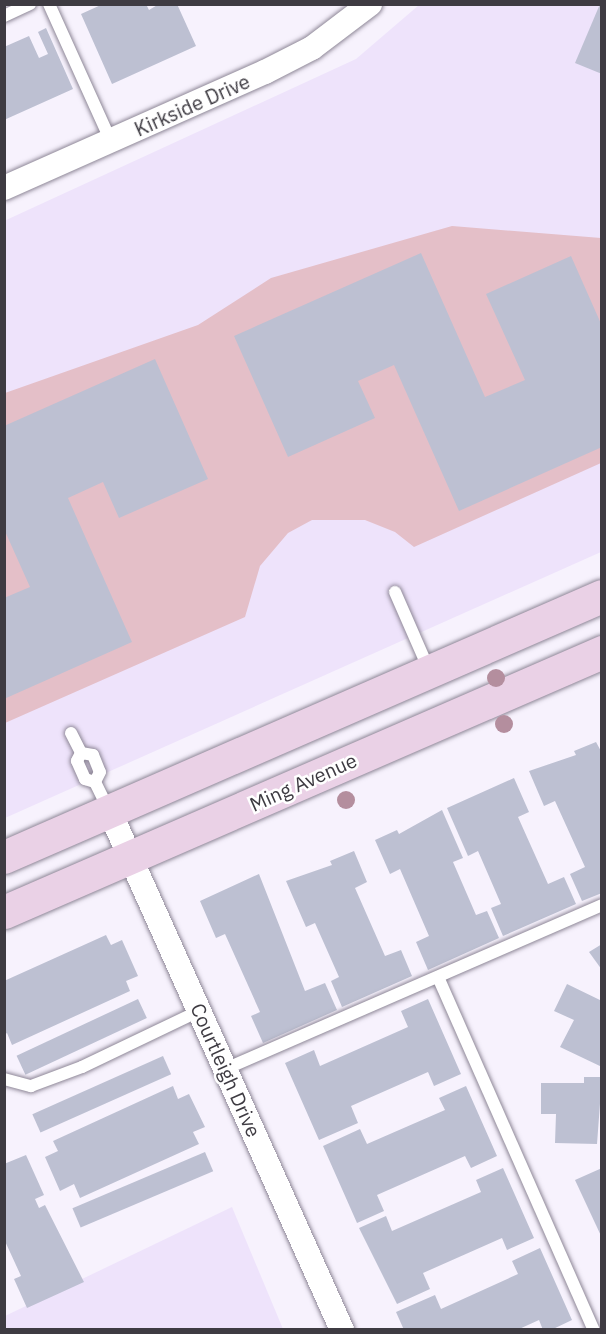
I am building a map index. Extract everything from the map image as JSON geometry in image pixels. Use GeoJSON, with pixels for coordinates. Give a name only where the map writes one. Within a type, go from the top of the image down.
{"type":"FeatureCollection","features":[{"type":"Feature","properties":{"kind":"main road"},"geometry":{"type":"LineString","coordinates":[[4,857],[102,796],[430,671],[602,596]]}},
{"type":"Feature","properties":{"kind":"main road","name":"Ming Avenue"},"geometry":{"type":"LineString","coordinates":[[4,912],[602,652]]}},
{"type":"Feature","properties":{"kind":"street","name":"Kirkside Drive"},"geometry":{"type":"LineString","coordinates":[[4,188],[312,48],[370,4]]}},
{"type":"Feature","properties":{"kind":"street","name":"Courtleigh Drive"},"geometry":{"type":"LineString","coordinates":[[102,796],[342,1329]]}},
{"type":"Feature","properties":{"kind":"lane"},"geometry":{"type":"LineString","coordinates":[[4,16],[30,4]]}},
{"type":"Feature","properties":{"kind":"lane"},"geometry":{"type":"LineString","coordinates":[[49,4],[111,141]]}},
{"type":"Feature","properties":{"kind":"lane"},"geometry":{"type":"LineString","coordinates":[[394,592],[430,671]]}},
{"type":"Feature","properties":{"kind":"lane"},"geometry":{"type":"LineString","coordinates":[[71,733],[81,753],[93,755],[100,772],[102,796]]}},
{"type":"Feature","properties":{"kind":"lane"},"geometry":{"type":"LineString","coordinates":[[225,1069],[602,905]]}},
{"type":"Feature","properties":{"kind":"lane"},"geometry":{"type":"LineString","coordinates":[[438,977],[594,1329]]}},
{"type":"Feature","properties":{"kind":"lane"},"geometry":{"type":"LineString","coordinates":[[4,1079],[31,1086],[82,1067],[199,1011]]}},
{"type":"Feature","properties":{"kind":"shaded area"},"geometry":{"type":"Polygon","coordinates":[[[419,5],[601,5],[601,552],[5,818],[4,221],[356,59],[419,5]]]}},
{"type":"Feature","properties":{"kind":"shaded area"},"geometry":{"type":"Polygon","coordinates":[[[452,226],[601,238],[601,463],[414,547],[395,532],[365,520],[312,520],[288,533],[260,566],[245,617],[5,723],[5,393],[198,325],[271,278],[452,226]]]}},
{"type":"Feature","properties":{"kind":"shaded area"},"geometry":{"type":"Polygon","coordinates":[[[232,1207],[283,1329],[5,1330],[5,1316],[232,1207]]]}},
{"type":"Feature","properties":{"kind":"building"},"geometry":{"type":"Polygon","coordinates":[[[103,4],[146,4],[149,10],[159,4],[177,4],[196,46],[112,84],[81,14],[103,4]]]}},
{"type":"Feature","properties":{"kind":"building"},"geometry":{"type":"Polygon","coordinates":[[[600,4],[602,4],[602,74],[575,63],[600,4]]]}},
{"type":"Feature","properties":{"kind":"building"},"geometry":{"type":"Polygon","coordinates":[[[46,28],[73,89],[4,120],[4,47],[29,36],[39,58],[48,54],[38,32],[46,28]]]}},
{"type":"Feature","properties":{"kind":"building"},"geometry":{"type":"Polygon","coordinates":[[[421,253],[485,397],[525,380],[486,294],[571,256],[602,326],[602,447],[459,511],[394,365],[358,381],[375,418],[288,457],[234,336],[421,253]]]}},
{"type":"Feature","properties":{"kind":"building"},"geometry":{"type":"Polygon","coordinates":[[[155,359],[208,479],[119,518],[103,482],[68,498],[132,642],[4,699],[4,598],[30,587],[4,529],[4,426],[155,359]]]}},
{"type":"Feature","properties":{"kind":"building"},"geometry":{"type":"Polygon","coordinates":[[[596,742],[602,753],[602,893],[582,901],[570,874],[585,867],[555,801],[544,806],[529,771],[576,755],[574,751],[596,742]]]}},
{"type":"Feature","properties":{"kind":"building"},"geometry":{"type":"Polygon","coordinates":[[[514,778],[529,812],[518,817],[548,884],[564,877],[576,904],[503,936],[491,908],[501,904],[478,851],[468,856],[447,808],[514,778]]]}},
{"type":"Feature","properties":{"kind":"building"},"geometry":{"type":"Polygon","coordinates":[[[442,810],[463,858],[453,862],[476,915],[487,911],[499,938],[428,970],[416,942],[429,936],[400,869],[390,874],[375,840],[397,830],[399,834],[442,810]]]}},
{"type":"Feature","properties":{"kind":"building"},"geometry":{"type":"Polygon","coordinates":[[[354,851],[367,882],[355,888],[385,956],[401,950],[412,976],[342,1007],[331,981],[339,977],[315,923],[306,927],[286,881],[332,865],[330,861],[354,851]]]}},
{"type":"Feature","properties":{"kind":"building"},"geometry":{"type":"Polygon","coordinates":[[[259,874],[305,991],[325,983],[337,1010],[263,1043],[251,1016],[260,1012],[225,934],[216,938],[200,901],[259,874]]]}},
{"type":"Feature","properties":{"kind":"building"},"geometry":{"type":"Polygon","coordinates":[[[106,935],[111,945],[122,940],[138,976],[126,981],[130,991],[12,1045],[7,1033],[4,1035],[4,981],[106,935]]]}},
{"type":"Feature","properties":{"kind":"building"},"geometry":{"type":"Polygon","coordinates":[[[602,944],[602,970],[589,952],[602,944]]]}},
{"type":"Feature","properties":{"kind":"building"},"geometry":{"type":"Polygon","coordinates":[[[567,984],[602,1001],[602,1067],[560,1047],[574,1020],[554,1011],[567,984]]]}},
{"type":"Feature","properties":{"kind":"building"},"geometry":{"type":"Polygon","coordinates":[[[138,999],[147,1018],[25,1075],[17,1056],[138,999]]]}},
{"type":"Feature","properties":{"kind":"building"},"geometry":{"type":"Polygon","coordinates":[[[428,999],[461,1074],[434,1086],[428,1072],[351,1106],[358,1123],[319,1140],[285,1063],[314,1050],[320,1066],[408,1027],[401,1011],[428,999]]]}},
{"type":"Feature","properties":{"kind":"building"},"geometry":{"type":"Polygon","coordinates":[[[163,1056],[171,1074],[40,1132],[32,1114],[163,1056]]]}},
{"type":"Feature","properties":{"kind":"building"},"geometry":{"type":"Polygon","coordinates":[[[584,1077],[602,1077],[597,1144],[555,1143],[556,1114],[541,1114],[541,1083],[584,1083],[584,1077]]]}},
{"type":"Feature","properties":{"kind":"building"},"geometry":{"type":"Polygon","coordinates":[[[173,1086],[178,1099],[189,1094],[205,1127],[193,1132],[199,1144],[80,1198],[74,1184],[60,1191],[45,1157],[58,1151],[53,1141],[173,1086]]]}},
{"type":"Feature","properties":{"kind":"building"},"geometry":{"type":"Polygon","coordinates":[[[466,1086],[497,1156],[471,1168],[465,1156],[377,1195],[384,1211],[357,1223],[323,1146],[360,1129],[367,1144],[445,1110],[439,1098],[466,1086]]]}},
{"type":"Feature","properties":{"kind":"building"},"geometry":{"type":"Polygon","coordinates":[[[205,1152],[213,1171],[81,1228],[72,1208],[205,1152]]]}},
{"type":"Feature","properties":{"kind":"building"},"geometry":{"type":"Polygon","coordinates":[[[26,1155],[44,1195],[35,1199],[39,1208],[45,1205],[84,1282],[27,1308],[14,1279],[21,1276],[4,1239],[4,1164],[26,1155]]]}},
{"type":"Feature","properties":{"kind":"building"},"geometry":{"type":"Polygon","coordinates":[[[503,1168],[534,1238],[507,1250],[502,1238],[423,1273],[430,1289],[397,1304],[359,1228],[386,1216],[392,1231],[481,1192],[476,1180],[503,1168]]]}},
{"type":"Feature","properties":{"kind":"building"},"geometry":{"type":"Polygon","coordinates":[[[602,1168],[602,1238],[575,1180],[602,1168]]]}},
{"type":"Feature","properties":{"kind":"building"},"geometry":{"type":"Polygon","coordinates":[[[540,1248],[572,1320],[551,1330],[543,1330],[539,1320],[517,1330],[404,1330],[396,1312],[435,1295],[441,1309],[518,1274],[512,1261],[540,1248]]]}}]}
